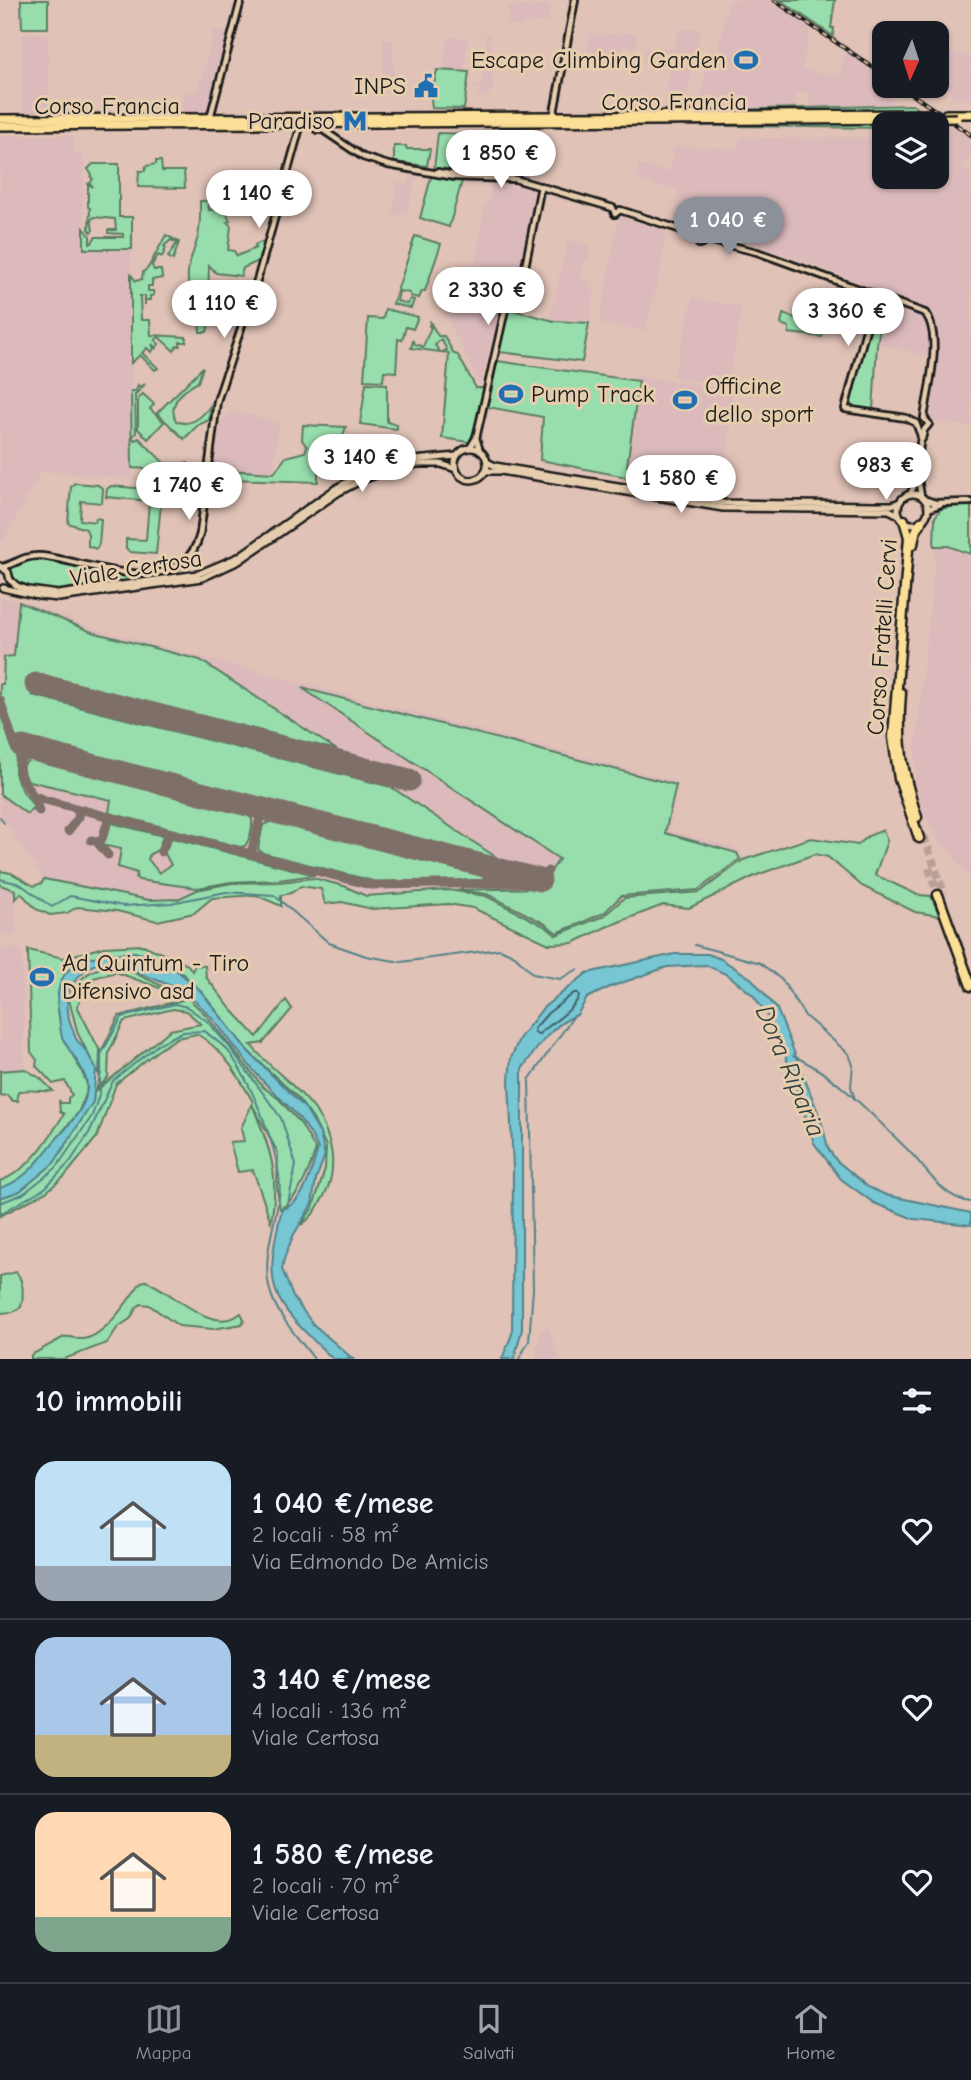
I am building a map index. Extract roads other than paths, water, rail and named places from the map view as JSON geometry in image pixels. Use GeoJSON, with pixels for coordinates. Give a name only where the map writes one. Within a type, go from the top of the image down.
{"type":"FeatureCollection","features":[{"type":"Feature","properties":{"kind":"highway","name":"Corso Fratelli Cervi"},"geometry":{"type":"LineString","coordinates":[[902,517],[909,537],[893,737],[899,779],[921,837],[904,777],[898,734],[914,536],[921,522]]}},
{"type":"Feature","properties":{"kind":"highway"},"geometry":{"type":"LineString","coordinates":[[971,971],[953,919],[941,894],[971,986]]}},
{"type":"Feature","properties":{"kind":"main road","name":"Corso Francia"},"geometry":{"type":"LineString","coordinates":[[0,126],[301,121],[318,126],[552,119],[971,116]]}},
{"type":"Feature","properties":{"kind":"main road","name":"Corso Francia"},"geometry":{"type":"LineString","coordinates":[[0,119],[210,122]]}},
{"type":"Feature","properties":{"kind":"main road"},"geometry":{"type":"LineString","coordinates":[[485,471],[501,471],[723,508],[886,510],[911,523],[921,522],[928,509],[923,498],[910,494],[892,505],[723,503],[495,466],[487,462],[480,451],[469,446],[457,456],[456,469],[461,476],[469,480],[478,478],[485,471],[487,462]]}},
{"type":"Feature","properties":{"kind":"main road","name":"Viale Certosa"},"geometry":{"type":"LineString","coordinates":[[10,580],[29,590],[58,594],[198,574],[238,557],[359,475],[403,461],[457,456]]}},
{"type":"Feature","properties":{"kind":"main road","name":"Viale Certosa"},"geometry":{"type":"LineString","coordinates":[[1,588],[59,598],[200,578],[239,561],[339,492],[362,480],[418,464],[441,464],[456,469]]}},
{"type":"Feature","properties":{"kind":"main road"},"geometry":{"type":"LineString","coordinates":[[900,502],[902,517]]}},
{"type":"Feature","properties":{"kind":"main road"},"geometry":{"type":"LineString","coordinates":[[1,588],[10,580],[9,574],[2,566]]}},
{"type":"Feature","properties":{"kind":"street"},"geometry":{"type":"LineString","coordinates":[[210,122],[241,0]]}},
{"type":"Feature","properties":{"kind":"street"},"geometry":{"type":"LineString","coordinates":[[552,119],[575,0]]}},
{"type":"Feature","properties":{"kind":"street"},"geometry":{"type":"LineString","coordinates":[[2,566],[36,556],[115,572],[160,572],[176,567],[192,554],[198,544],[217,401],[259,273],[301,121]]}},
{"type":"Feature","properties":{"kind":"street"},"geometry":{"type":"LineString","coordinates":[[318,126],[363,157],[388,165],[464,177],[509,178],[612,208],[618,206],[620,210],[691,233],[699,244],[703,243],[704,239],[757,252],[925,313],[932,323],[934,338],[924,418],[929,424],[922,430],[916,481],[910,494]]}},
{"type":"Feature","properties":{"kind":"street"},"geometry":{"type":"LineString","coordinates":[[469,446],[476,438],[511,282],[524,272],[541,186]]}},
{"type":"Feature","properties":{"kind":"street"},"geometry":{"type":"LineString","coordinates":[[875,295],[845,409],[906,418],[922,430]]}},
{"type":"Feature","properties":{"kind":"street"},"geometry":{"type":"LineString","coordinates":[[916,423],[919,418],[924,418]]}},
{"type":"Feature","properties":{"kind":"street"},"geometry":{"type":"LineString","coordinates":[[476,438],[480,451]]}},
{"type":"Feature","properties":{"kind":"street"},"geometry":{"type":"LineString","coordinates":[[916,481],[923,498],[943,503],[971,502]]}},
{"type":"Feature","properties":{"kind":"street"},"geometry":{"type":"LineString","coordinates":[[928,509],[943,503]]}},
{"type":"Feature","properties":{"kind":"water"},"geometry":{"type":"Polygon","coordinates":[[[134,952],[157,957],[168,963],[199,989],[248,1051],[306,1109],[320,1134],[325,1155],[316,1179],[312,1204],[293,1236],[282,1269],[293,1297],[313,1324],[353,1359],[333,1359],[297,1323],[277,1294],[273,1279],[273,1260],[282,1209],[297,1200],[306,1185],[318,1149],[313,1138],[300,1119],[251,1068],[204,1010],[181,991],[123,964],[114,961],[97,963],[76,979],[66,993],[69,1019],[76,1039],[96,1069],[93,1102],[54,1163],[20,1191],[0,1198],[0,1188],[16,1181],[29,1170],[69,1125],[87,1093],[86,1078],[62,1037],[58,1003],[60,983],[79,962],[106,954],[134,952]]]}},
{"type":"Feature","properties":{"kind":"water"},"geometry":{"type":"Polygon","coordinates":[[[675,954],[708,954],[721,959],[752,979],[777,1009],[821,1120],[828,1148],[836,1160],[868,1187],[886,1195],[971,1213],[971,1225],[914,1219],[874,1203],[841,1179],[814,1143],[787,1060],[771,1021],[753,995],[728,975],[706,965],[667,967],[587,998],[577,1015],[560,1024],[539,1045],[522,1069],[522,1329],[514,1359],[502,1359],[512,1334],[513,1168],[509,1080],[511,1058],[519,1039],[543,1008],[587,973],[675,954]]]}},
{"type":"Feature","properties":{"kind":"waterway"},"geometry":{"type":"LineString","coordinates":[[0,817],[4,823]]}},
{"type":"Feature","properties":{"kind":"waterway"},"geometry":{"type":"LineString","coordinates":[[0,879],[20,884],[52,907],[70,896],[123,906],[171,903],[226,892],[274,895],[329,943],[366,956],[401,962],[500,949],[515,956],[533,974],[560,979],[578,969]]}},
{"type":"Feature","properties":{"kind":"waterway"},"geometry":{"type":"LineString","coordinates":[[695,945],[760,963],[782,980],[805,1016],[849,1054],[853,1065],[851,1086],[855,1100]]}},
{"type":"Feature","properties":{"kind":"waterway"},"geometry":{"type":"LineString","coordinates":[[0,1203],[23,1194],[56,1168],[92,1116],[100,1092],[100,1056],[122,1017],[175,1004],[187,1007],[207,1021],[228,1045],[281,1118],[296,1165],[287,1208]]}},
{"type":"Feature","properties":{"kind":"waterway"},"geometry":{"type":"LineString","coordinates":[[519,1359],[529,1341],[533,1289],[529,1080],[573,1017]]}},
{"type":"Feature","properties":{"kind":"waterway"},"geometry":{"type":"LineString","coordinates":[[0,1214],[45,1188],[70,1162],[89,1133],[113,1081],[160,1043],[183,1032],[205,1031],[226,1049],[240,1069],[272,1144],[280,1182],[267,1270],[270,1292],[280,1313],[314,1359]]}},
{"type":"Feature","properties":{"kind":"waterway","name":"Dora Riparia"},"geometry":{"type":"LineString","coordinates":[[793,1056],[823,1073],[853,1097],[951,1195],[971,1202]]}},
{"type":"Feature","properties":{"kind":"tunnel"},"geometry":{"type":"LineString","coordinates":[[924,836],[944,893]]}},
{"type":"Feature","properties":{"kind":"tunnel"},"geometry":{"type":"LineString","coordinates":[[929,868],[938,895]]}},
{"type":"Feature","properties":{"kind":"railway"},"geometry":{"type":"LineString","coordinates":[[774,0],[872,67]]}},
{"type":"Feature","properties":{"kind":"railway"},"geometry":{"type":"LineString","coordinates":[[917,98],[971,135]]}},
{"type":"Feature","properties":{"kind":"place","name":"Escape Climbing Garden"},"geometry":{"type":"Point","coordinates":[746,60]}},
{"type":"Feature","properties":{"kind":"place","name":"INPS"},"geometry":{"type":"Point","coordinates":[426,86]}},
{"type":"Feature","properties":{"kind":"place","name":"Paradiso"},"geometry":{"type":"Point","coordinates":[355,121]}},
{"type":"Feature","properties":{"kind":"place","name":"Pump Track"},"geometry":{"type":"Point","coordinates":[511,394]}},
{"type":"Feature","properties":{"kind":"place","name":"Officine dello sport"},"geometry":{"type":"Point","coordinates":[685,400]}},
{"type":"Feature","properties":{"kind":"place","name":"Ad Quintum - Tiro Difensivo asd"},"geometry":{"type":"Point","coordinates":[42,977]}}]}
